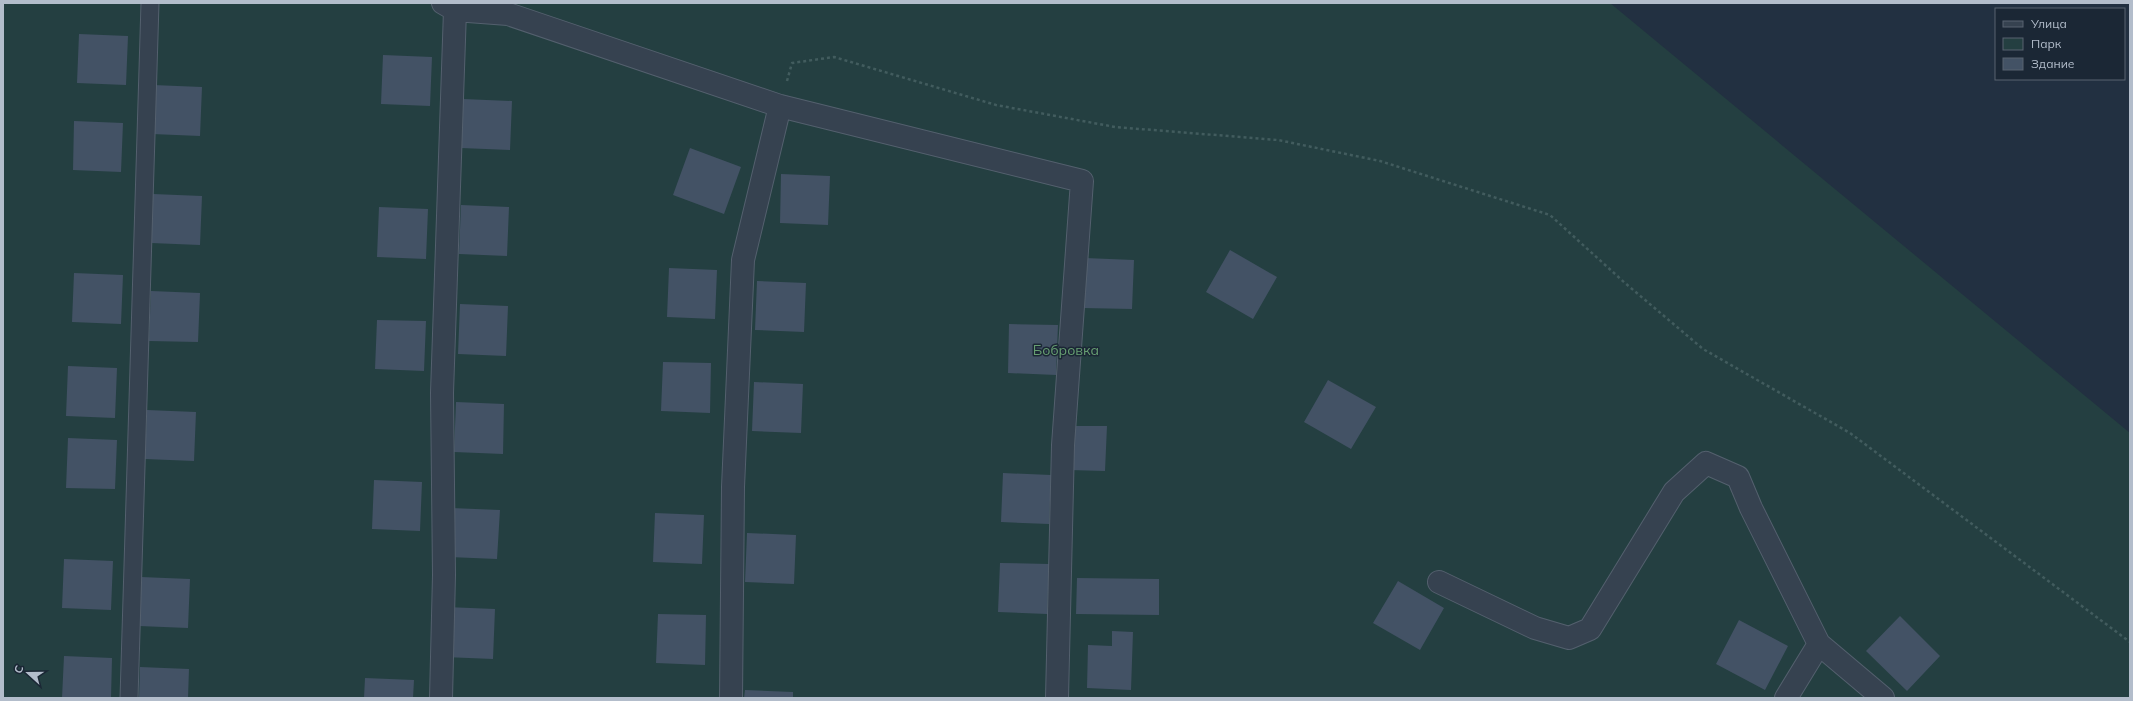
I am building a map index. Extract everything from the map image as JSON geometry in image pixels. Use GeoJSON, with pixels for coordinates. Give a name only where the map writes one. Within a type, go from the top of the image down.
{"type":"FeatureCollection","features":[{"type":"Feature","properties":{"kind":"street"},"geometry":{"type":"LineString","coordinates":[[441,698],[444,575],[442,393],[449,6],[508,14],[780,106],[1082,181],[1063,445],[1057,698]]}},
{"type":"Feature","properties":{"kind":"street"},"geometry":{"type":"LineString","coordinates":[[731,698],[733,487],[743,260],[780,106]]}},
{"type":"Feature","properties":{"kind":"street"},"geometry":{"type":"LineString","coordinates":[[1439,582],[1535,628],[1569,638],[1590,629],[1674,492],[1706,463],[1738,477],[1751,508],[1819,644],[1883,698]]}},
{"type":"Feature","properties":{"kind":"street"},"geometry":{"type":"LineString","coordinates":[[1786,698],[1819,644]]}},
{"type":"Feature","properties":{"kind":"lane"},"geometry":{"type":"LineString","coordinates":[[129,698],[150,3]]}},
{"type":"Feature","properties":{"kind":"path"},"geometry":{"type":"LineString","coordinates":[[780,106],[792,63],[834,57],[996,105],[1115,126],[1278,140],[1380,162],[1550,215],[1625,283],[1703,349],[1850,433],[2130,642]]}},
{"type":"Feature","properties":{"kind":"green space","name":"Бобровка"},"geometry":{"type":"Polygon","coordinates":[[[3,3],[1610,3],[2130,433],[2130,698],[3,698],[3,3]]]}},
{"type":"Feature","properties":{"kind":"building"},"geometry":{"type":"Polygon","coordinates":[[[79,34],[128,36],[126,85],[77,83],[79,34]]]}},
{"type":"Feature","properties":{"kind":"building"},"geometry":{"type":"Polygon","coordinates":[[[383,55],[432,57],[430,106],[381,104],[383,55]]]}},
{"type":"Feature","properties":{"kind":"building"},"geometry":{"type":"Polygon","coordinates":[[[153,85],[202,87],[200,136],[152,134],[153,85]]]}},
{"type":"Feature","properties":{"kind":"building"},"geometry":{"type":"Polygon","coordinates":[[[463,99],[512,101],[510,150],[461,148],[463,99]]]}},
{"type":"Feature","properties":{"kind":"building"},"geometry":{"type":"Polygon","coordinates":[[[74,121],[123,123],[121,172],[73,170],[74,121]]]}},
{"type":"Feature","properties":{"kind":"building"},"geometry":{"type":"Polygon","coordinates":[[[690,148],[741,167],[724,214],[673,195],[690,148]]]}},
{"type":"Feature","properties":{"kind":"building"},"geometry":{"type":"Polygon","coordinates":[[[781,174],[830,176],[828,225],[780,223],[781,174]]]}},
{"type":"Feature","properties":{"kind":"building"},"geometry":{"type":"Polygon","coordinates":[[[153,194],[202,196],[200,245],[151,243],[153,194]]]}},
{"type":"Feature","properties":{"kind":"building"},"geometry":{"type":"Polygon","coordinates":[[[461,205],[509,207],[507,256],[459,254],[461,205]]]}},
{"type":"Feature","properties":{"kind":"building"},"geometry":{"type":"Polygon","coordinates":[[[379,207],[428,209],[426,259],[377,257],[379,207]]]}},
{"type":"Feature","properties":{"kind":"building"},"geometry":{"type":"Polygon","coordinates":[[[1230,250],[1277,277],[1253,319],[1206,292],[1230,250]]]}},
{"type":"Feature","properties":{"kind":"building"},"geometry":{"type":"Polygon","coordinates":[[[1085,258],[1134,260],[1132,309],[1083,308],[1085,258]]]}},
{"type":"Feature","properties":{"kind":"building"},"geometry":{"type":"Polygon","coordinates":[[[669,268],[717,270],[715,319],[667,317],[669,268]]]}},
{"type":"Feature","properties":{"kind":"building"},"geometry":{"type":"Polygon","coordinates":[[[74,273],[123,275],[121,324],[72,322],[74,273]]]}},
{"type":"Feature","properties":{"kind":"building"},"geometry":{"type":"Polygon","coordinates":[[[757,281],[806,283],[804,332],[755,330],[757,281]]]}},
{"type":"Feature","properties":{"kind":"building"},"geometry":{"type":"Polygon","coordinates":[[[151,291],[200,293],[198,342],[149,341],[151,291]]]}},
{"type":"Feature","properties":{"kind":"building"},"geometry":{"type":"Polygon","coordinates":[[[460,304],[508,306],[506,356],[458,354],[460,304]]]}},
{"type":"Feature","properties":{"kind":"building"},"geometry":{"type":"Polygon","coordinates":[[[377,320],[426,321],[424,371],[375,369],[377,320]]]}},
{"type":"Feature","properties":{"kind":"building"},"geometry":{"type":"Polygon","coordinates":[[[1009,324],[1058,325],[1056,375],[1008,373],[1009,324]]]}},
{"type":"Feature","properties":{"kind":"building"},"geometry":{"type":"Polygon","coordinates":[[[663,362],[711,363],[710,413],[661,411],[663,362]]]}},
{"type":"Feature","properties":{"kind":"building"},"geometry":{"type":"Polygon","coordinates":[[[68,366],[117,368],[115,418],[66,416],[68,366]]]}},
{"type":"Feature","properties":{"kind":"building"},"geometry":{"type":"Polygon","coordinates":[[[1328,380],[1376,407],[1351,449],[1304,422],[1328,380]]]}},
{"type":"Feature","properties":{"kind":"building"},"geometry":{"type":"Polygon","coordinates":[[[754,382],[803,384],[801,433],[752,431],[754,382]]]}},
{"type":"Feature","properties":{"kind":"building"},"geometry":{"type":"Polygon","coordinates":[[[456,402],[504,404],[503,454],[454,452],[456,402]]]}},
{"type":"Feature","properties":{"kind":"building"},"geometry":{"type":"Polygon","coordinates":[[[147,410],[196,412],[194,461],[145,459],[147,410]]]}},
{"type":"Feature","properties":{"kind":"building"},"geometry":{"type":"Polygon","coordinates":[[[1071,426],[1107,426],[1105,471],[1069,470],[1071,426]]]}},
{"type":"Feature","properties":{"kind":"building"},"geometry":{"type":"Polygon","coordinates":[[[68,438],[117,440],[115,489],[66,488],[68,438]]]}},
{"type":"Feature","properties":{"kind":"building"},"geometry":{"type":"Polygon","coordinates":[[[1003,473],[1051,475],[1049,524],[1001,522],[1003,473]]]}},
{"type":"Feature","properties":{"kind":"building"},"geometry":{"type":"Polygon","coordinates":[[[374,480],[422,482],[420,531],[372,529],[374,480]]]}},
{"type":"Feature","properties":{"kind":"building"},"geometry":{"type":"Polygon","coordinates":[[[451,508],[500,510],[497,559],[449,557],[451,508]]]}},
{"type":"Feature","properties":{"kind":"building"},"geometry":{"type":"Polygon","coordinates":[[[655,513],[704,515],[702,564],[653,562],[655,513]]]}},
{"type":"Feature","properties":{"kind":"building"},"geometry":{"type":"Polygon","coordinates":[[[747,533],[796,535],[794,584],[745,582],[747,533]]]}},
{"type":"Feature","properties":{"kind":"building"},"geometry":{"type":"Polygon","coordinates":[[[64,559],[113,561],[111,610],[62,608],[64,559]]]}},
{"type":"Feature","properties":{"kind":"building"},"geometry":{"type":"Polygon","coordinates":[[[1000,563],[1049,564],[1047,614],[998,612],[1000,563]]]}},
{"type":"Feature","properties":{"kind":"building"},"geometry":{"type":"Polygon","coordinates":[[[141,577],[190,579],[188,628],[139,626],[141,577]]]}},
{"type":"Feature","properties":{"kind":"building"},"geometry":{"type":"Polygon","coordinates":[[[1077,578],[1159,579],[1159,615],[1076,614],[1077,578]]]}},
{"type":"Feature","properties":{"kind":"building"},"geometry":{"type":"Polygon","coordinates":[[[1398,581],[1444,608],[1420,650],[1373,623],[1398,581]]]}},
{"type":"Feature","properties":{"kind":"building"},"geometry":{"type":"Polygon","coordinates":[[[446,607],[495,609],[493,659],[444,657],[446,607]]]}},
{"type":"Feature","properties":{"kind":"building"},"geometry":{"type":"Polygon","coordinates":[[[658,614],[706,615],[705,665],[656,663],[658,614]]]}},
{"type":"Feature","properties":{"kind":"building"},"geometry":{"type":"Polygon","coordinates":[[[1900,616],[1940,656],[1907,691],[1866,651],[1900,616]]]}},
{"type":"Feature","properties":{"kind":"building"},"geometry":{"type":"Polygon","coordinates":[[[1739,620],[1788,646],[1765,690],[1716,664],[1739,620]]]}},
{"type":"Feature","properties":{"kind":"building"},"geometry":{"type":"Polygon","coordinates":[[[1112,631],[1133,632],[1131,690],[1087,688],[1088,645],[1112,646],[1112,631]]]}},
{"type":"Feature","properties":{"kind":"building"},"geometry":{"type":"Polygon","coordinates":[[[64,656],[112,658],[111,698],[62,698],[64,656]]]}},
{"type":"Feature","properties":{"kind":"building"},"geometry":{"type":"Polygon","coordinates":[[[140,667],[189,669],[188,698],[139,698],[140,667]]]}},
{"type":"Feature","properties":{"kind":"building"},"geometry":{"type":"Polygon","coordinates":[[[365,678],[414,680],[413,698],[364,698],[365,678]]]}},
{"type":"Feature","properties":{"kind":"building"},"geometry":{"type":"Polygon","coordinates":[[[745,690],[793,692],[793,698],[744,698],[745,690]]]}}]}
